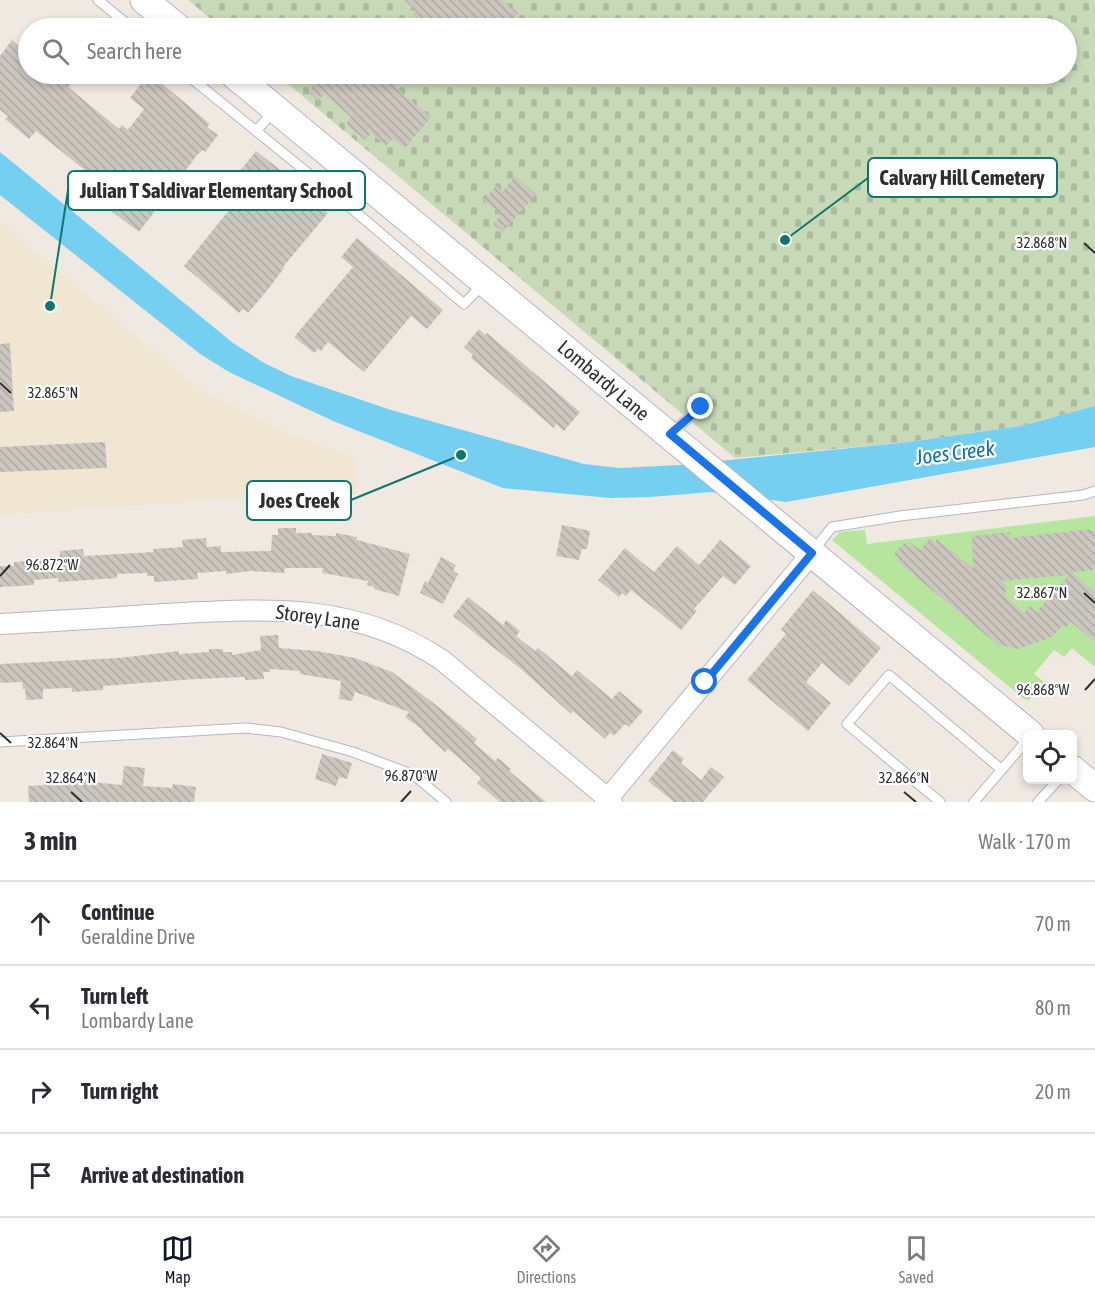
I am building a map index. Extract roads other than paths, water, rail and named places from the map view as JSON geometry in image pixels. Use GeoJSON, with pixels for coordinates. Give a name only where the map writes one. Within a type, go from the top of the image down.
{"type":"FeatureCollection","features":[{"type":"Feature","properties":{"kind":"main road"},"geometry":{"type":"LineString","coordinates":[[144,0],[166,18]]}},
{"type":"Feature","properties":{"kind":"main road","name":"Lombardy Lane"},"geometry":{"type":"LineString","coordinates":[[245,84],[1024,730]]}},
{"type":"Feature","properties":{"kind":"main road"},"geometry":{"type":"LineString","coordinates":[[1077,773],[1095,788]]}},
{"type":"Feature","properties":{"kind":"street"},"geometry":{"type":"LineString","coordinates":[[609,801],[812,553]]}},
{"type":"Feature","properties":{"kind":"street","name":"Storey Lane"},"geometry":{"type":"LineString","coordinates":[[0,624],[271,610],[318,613],[370,624],[421,646],[442,660],[609,801]]}},
{"type":"Feature","properties":{"kind":"lane"},"geometry":{"type":"LineString","coordinates":[[98,0],[120,18]]}},
{"type":"Feature","properties":{"kind":"lane"},"geometry":{"type":"LineString","coordinates":[[198,84],[465,304],[484,281]]}},
{"type":"Feature","properties":{"kind":"lane"},"geometry":{"type":"LineString","coordinates":[[256,131],[276,109]]}},
{"type":"Feature","properties":{"kind":"lane"},"geometry":{"type":"LineString","coordinates":[[351,208],[368,185]]}},
{"type":"Feature","properties":{"kind":"lane"},"geometry":{"type":"LineString","coordinates":[[674,438],[701,407]]}},
{"type":"Feature","properties":{"kind":"lane"},"geometry":{"type":"LineString","coordinates":[[812,553],[832,526],[1083,495],[1095,491]]}},
{"type":"Feature","properties":{"kind":"lane"},"geometry":{"type":"LineString","coordinates":[[940,802],[847,724],[889,675],[1001,770]]}},
{"type":"Feature","properties":{"kind":"lane"},"geometry":{"type":"LineString","coordinates":[[0,742],[246,728],[281,732],[353,752],[414,775],[446,802]]}},
{"type":"Feature","properties":{"kind":"lane"},"geometry":{"type":"LineString","coordinates":[[974,802],[1023,745]]}},
{"type":"Feature","properties":{"kind":"lane"},"geometry":{"type":"LineString","coordinates":[[1038,802],[1054,784]]}},
{"type":"Feature","properties":{"kind":"water"},"geometry":{"type":"Polygon","coordinates":[[[0,152],[233,343],[264,363],[291,376],[391,410],[584,464],[619,468],[679,465],[901,443],[1021,426],[1095,406],[1095,447],[786,502],[710,492],[611,498],[503,488],[333,421],[229,372],[200,354],[0,195],[0,152]]]}},
{"type":"Feature","properties":{"kind":"place","name":"Calvary Hill Cemetery"},"geometry":{"type":"Point","coordinates":[785,240]}},
{"type":"Feature","properties":{"kind":"place","name":"Julian T Saldivar Elementary School"},"geometry":{"type":"Point","coordinates":[50,306]}},
{"type":"Feature","properties":{"kind":"place","name":"Joes Creek"},"geometry":{"type":"Point","coordinates":[461,455]}}]}
